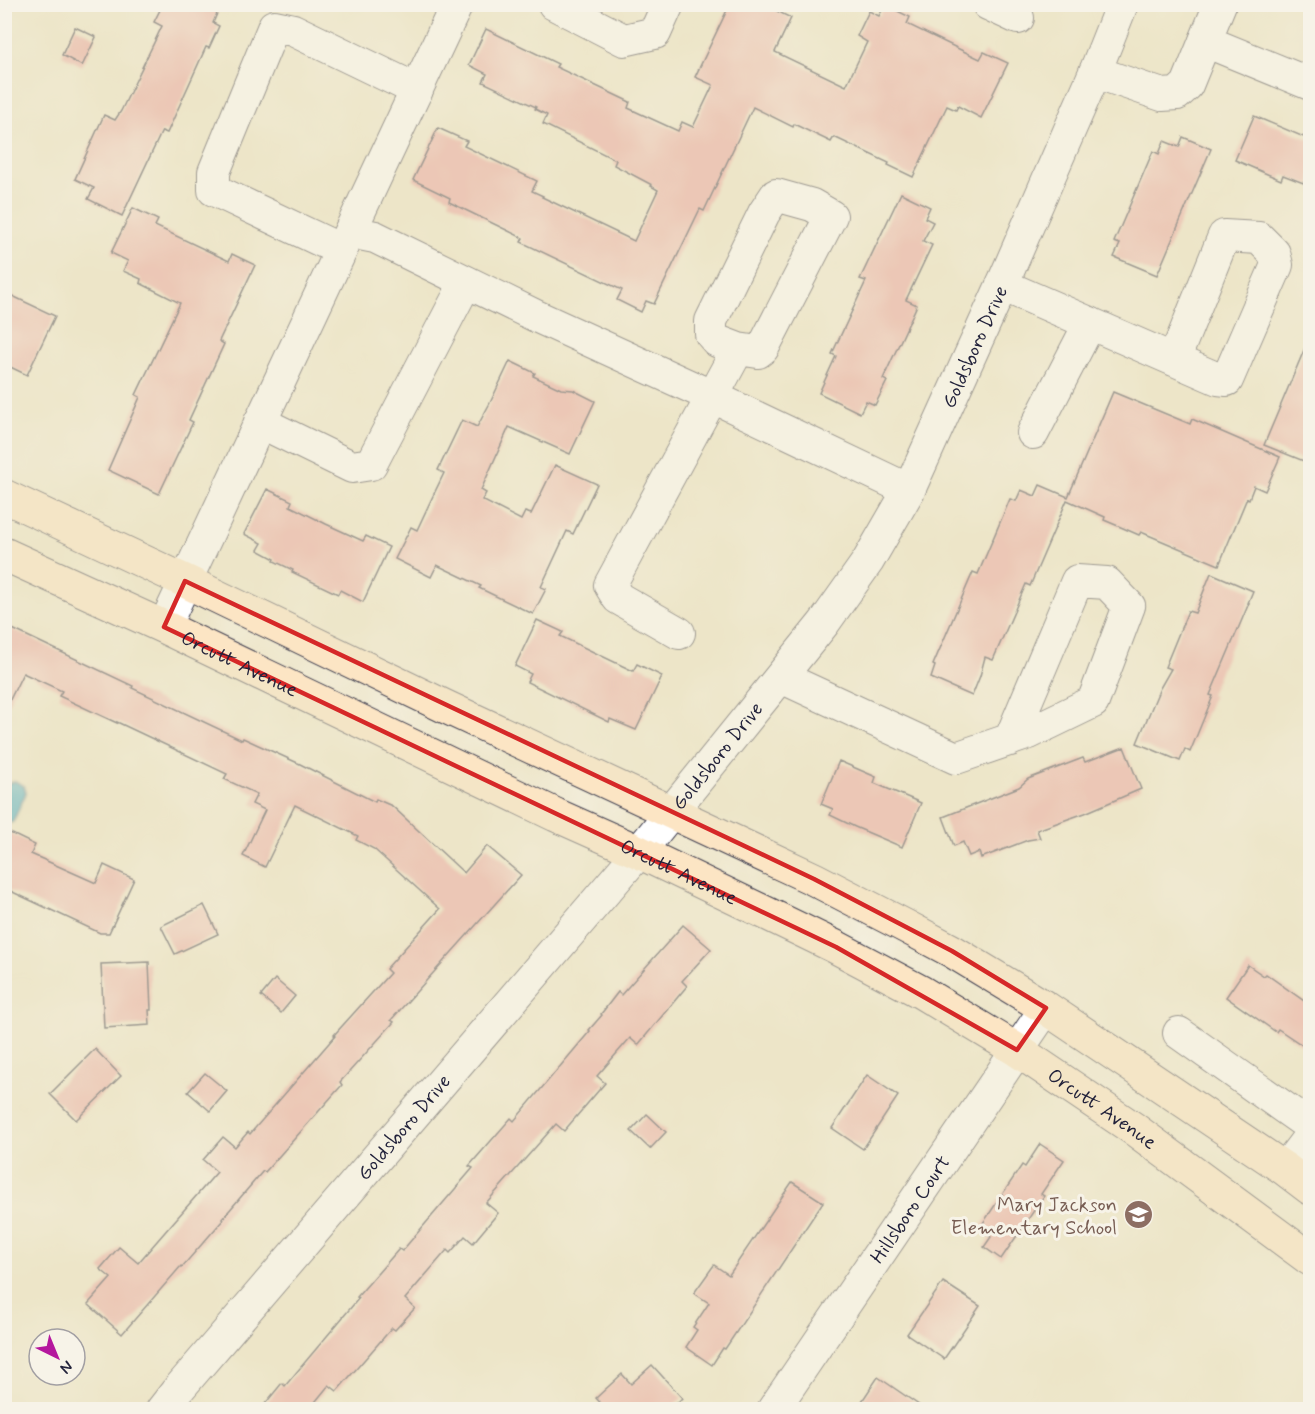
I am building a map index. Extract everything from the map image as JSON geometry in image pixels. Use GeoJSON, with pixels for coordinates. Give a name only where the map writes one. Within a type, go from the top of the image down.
{"type":"FeatureCollection","features":[{"type":"Feature","properties":{"kind":"main road"},"geometry":{"type":"LineString","coordinates":[[4,496],[435,702],[814,879],[905,926],[952,951],[1046,1008],[1298,1179]]}},
{"type":"Feature","properties":{"kind":"main road","name":"Orcutt Avenue"},"geometry":{"type":"LineString","coordinates":[[4,554],[164,627],[836,946],[1017,1050],[1134,1129],[1311,1260]]}},
{"type":"Feature","properties":{"kind":"street"},"geometry":{"type":"LineString","coordinates":[[164,627],[457,4]]}},
{"type":"Feature","properties":{"kind":"street"},"geometry":{"type":"LineString","coordinates":[[554,4],[624,40],[655,33],[668,4]]}},
{"type":"Feature","properties":{"kind":"street"},"geometry":{"type":"LineString","coordinates":[[988,4],[1018,18]]}},
{"type":"Feature","properties":{"kind":"street","name":"Goldsboro Drive"},"geometry":{"type":"LineString","coordinates":[[162,1410],[639,852],[824,623],[868,561],[909,490],[1002,285],[1095,72],[1122,4]]}},
{"type":"Feature","properties":{"kind":"street"},"geometry":{"type":"LineString","coordinates":[[1095,72],[1162,95],[1178,94],[1187,85],[1220,4]]}},
{"type":"Feature","properties":{"kind":"street"},"geometry":{"type":"LineString","coordinates":[[417,90],[293,30],[274,26],[214,172],[214,190],[346,241],[375,237],[538,317],[909,490]]}},
{"type":"Feature","properties":{"kind":"street"},"geometry":{"type":"LineString","coordinates":[[1205,41],[1311,84]]}},
{"type":"Feature","properties":{"kind":"street"},"geometry":{"type":"LineString","coordinates":[[776,195],[812,205],[831,216],[763,348],[758,352],[738,349],[717,342],[711,334],[711,321],[764,213],[776,195]]}},
{"type":"Feature","properties":{"kind":"street"},"geometry":{"type":"LineString","coordinates":[[261,422],[352,467],[371,464],[466,282]]}},
{"type":"Feature","properties":{"kind":"street"},"geometry":{"type":"LineString","coordinates":[[1002,285],[1174,360]]}},
{"type":"Feature","properties":{"kind":"street"},"geometry":{"type":"LineString","coordinates":[[1033,433],[1090,324]]}},
{"type":"Feature","properties":{"kind":"street"},"geometry":{"type":"LineString","coordinates":[[679,633],[618,598],[610,585],[738,349]]}},
{"type":"Feature","properties":{"kind":"street"},"geometry":{"type":"LineString","coordinates":[[781,676],[956,758],[1010,740],[1029,733],[1093,702],[1129,606],[1107,583],[1077,581],[1010,740]]}},
{"type":"Feature","properties":{"kind":"street","name":"Hillsboro Court"},"geometry":{"type":"LineString","coordinates":[[773,1410],[1046,1008]]}},
{"type":"Feature","properties":{"kind":"street"},"geometry":{"type":"LineString","coordinates":[[1179,1033],[1311,1126]]}},
{"type":"Feature","properties":{"kind":"street"},"geometry":{"type":"LineString","coordinates":[[1298,1179],[1311,1136]]}},
{"type":"Feature","properties":{"kind":"highlighted area"},"geometry":{"type":"Polygon","coordinates":[[[185,581],[814,879],[952,951],[1046,1008],[1017,1050],[836,947],[164,627],[185,581]]]}},
{"type":"Feature","properties":{"kind":"water"},"geometry":{"type":"Polygon","coordinates":[[[15,781],[24,786],[26,793],[13,822],[7,824],[5,822],[5,790],[7,784],[15,781]]]}},
{"type":"Feature","properties":{"kind":"building"},"geometry":{"type":"Polygon","coordinates":[[[163,4],[221,4],[213,23],[219,26],[209,48],[206,47],[167,133],[162,131],[122,216],[88,199],[94,188],[75,179],[104,115],[115,120],[121,111],[162,26],[154,22],[163,4]]]}},
{"type":"Feature","properties":{"kind":"building"},"geometry":{"type":"Polygon","coordinates":[[[730,4],[763,4],[791,18],[775,52],[846,86],[867,42],[857,36],[869,11],[879,16],[885,5],[910,17],[907,24],[980,59],[984,52],[1008,63],[981,118],[958,106],[956,110],[947,106],[913,177],[834,137],[831,142],[794,124],[793,127],[753,107],[704,211],[700,209],[654,304],[646,301],[641,312],[617,300],[622,290],[521,242],[523,238],[449,202],[450,198],[413,180],[438,128],[467,141],[464,146],[537,181],[532,191],[542,197],[634,241],[658,190],[614,165],[616,160],[543,124],[547,115],[535,109],[536,107],[483,82],[487,74],[469,65],[486,29],[558,64],[556,67],[630,102],[628,108],[678,131],[682,122],[693,127],[713,85],[695,77],[730,4]]]}},
{"type":"Feature","properties":{"kind":"building"},"geometry":{"type":"Polygon","coordinates":[[[75,27],[96,37],[82,66],[62,55],[75,27]]]}},
{"type":"Feature","properties":{"kind":"building"},"geometry":{"type":"Polygon","coordinates":[[[1254,116],[1311,140],[1311,186],[1283,175],[1281,180],[1235,160],[1254,116]]]}},
{"type":"Feature","properties":{"kind":"building"},"geometry":{"type":"Polygon","coordinates":[[[1183,137],[1211,149],[1157,275],[1114,257],[1120,244],[1114,242],[1153,151],[1159,154],[1164,141],[1179,147],[1183,137]]]}},
{"type":"Feature","properties":{"kind":"building"},"geometry":{"type":"Polygon","coordinates":[[[901,193],[930,207],[925,218],[933,222],[923,241],[932,245],[906,300],[917,305],[883,379],[887,381],[875,405],[866,401],[860,413],[819,393],[836,356],[832,354],[866,281],[860,279],[901,193]]]}},
{"type":"Feature","properties":{"kind":"building"},"geometry":{"type":"Polygon","coordinates":[[[133,208],[158,220],[155,226],[229,261],[232,254],[255,265],[219,341],[224,344],[189,420],[193,422],[159,494],[108,470],[140,397],[136,395],[180,303],[140,283],[141,279],[123,271],[128,261],[111,253],[133,208]]]}},
{"type":"Feature","properties":{"kind":"building"},"geometry":{"type":"Polygon","coordinates":[[[4,292],[55,316],[27,375],[4,364],[4,292]]]}},
{"type":"Feature","properties":{"kind":"building"},"geometry":{"type":"Polygon","coordinates":[[[1311,336],[1311,464],[1264,445],[1311,336]]]}},
{"type":"Feature","properties":{"kind":"building"},"geometry":{"type":"Polygon","coordinates":[[[510,361],[535,373],[533,376],[561,389],[573,390],[595,401],[570,454],[509,427],[481,490],[486,493],[482,500],[521,520],[525,512],[531,514],[555,465],[597,484],[573,534],[567,531],[541,587],[546,589],[533,614],[437,565],[431,577],[395,559],[411,527],[417,530],[444,473],[438,470],[462,420],[477,427],[510,361]]]}},
{"type":"Feature","properties":{"kind":"building"},"geometry":{"type":"Polygon","coordinates":[[[1113,392],[1190,424],[1192,419],[1280,457],[1265,491],[1254,486],[1249,499],[1247,498],[1219,565],[1141,532],[1139,535],[1104,520],[1105,517],[1067,500],[1030,586],[1026,584],[993,660],[985,657],[972,696],[931,678],[935,666],[933,665],[973,572],[978,574],[1010,499],[1016,501],[1021,490],[1035,496],[1040,485],[1068,497],[1113,392]]]}},
{"type":"Feature","properties":{"kind":"building"},"geometry":{"type":"Polygon","coordinates":[[[267,489],[292,501],[290,506],[326,524],[363,541],[366,536],[389,547],[363,602],[340,590],[338,594],[292,572],[293,570],[258,550],[262,543],[244,534],[267,489]]]}},
{"type":"Feature","properties":{"kind":"building"},"geometry":{"type":"Polygon","coordinates":[[[1211,573],[1253,591],[1210,695],[1213,696],[1190,752],[1185,749],[1180,761],[1137,743],[1160,688],[1171,669],[1165,667],[1188,611],[1195,613],[1211,573]]]}},
{"type":"Feature","properties":{"kind":"building"},"geometry":{"type":"Polygon","coordinates":[[[537,620],[563,632],[560,636],[633,671],[637,664],[662,676],[636,730],[610,719],[609,722],[527,682],[531,674],[515,666],[537,620]]]}},
{"type":"Feature","properties":{"kind":"building"},"geometry":{"type":"Polygon","coordinates":[[[4,625],[242,740],[243,738],[300,764],[375,802],[376,799],[392,806],[464,873],[487,846],[521,875],[391,1020],[394,1022],[340,1082],[342,1085],[265,1172],[263,1171],[223,1220],[122,1334],[88,1304],[111,1278],[100,1269],[119,1247],[138,1263],[217,1172],[203,1160],[223,1137],[235,1147],[248,1132],[250,1134],[390,973],[386,969],[440,909],[374,849],[356,840],[358,836],[295,805],[265,867],[243,856],[265,810],[252,804],[257,794],[224,779],[227,774],[59,696],[62,691],[23,673],[4,712],[4,625]]]}},
{"type":"Feature","properties":{"kind":"building"},"geometry":{"type":"Polygon","coordinates":[[[1124,747],[1141,789],[1037,830],[1040,838],[1028,840],[981,858],[979,852],[969,856],[963,842],[954,846],[943,817],[1019,787],[1028,779],[1083,758],[1085,762],[1124,747]]]}},
{"type":"Feature","properties":{"kind":"building"},"geometry":{"type":"Polygon","coordinates":[[[839,761],[876,777],[874,783],[921,803],[902,847],[830,815],[833,809],[821,804],[839,761]]]}},
{"type":"Feature","properties":{"kind":"building"},"geometry":{"type":"Polygon","coordinates":[[[4,830],[35,845],[31,854],[96,883],[104,865],[134,879],[109,933],[100,933],[4,888],[4,830]]]}},
{"type":"Feature","properties":{"kind":"building"},"geometry":{"type":"Polygon","coordinates":[[[204,905],[218,934],[175,954],[161,926],[204,905]]]}},
{"type":"Feature","properties":{"kind":"building"},"geometry":{"type":"Polygon","coordinates":[[[683,925],[711,949],[682,981],[687,986],[638,1045],[630,1038],[597,1076],[605,1083],[564,1131],[556,1124],[486,1203],[498,1213],[473,1243],[465,1236],[450,1253],[447,1250],[405,1299],[415,1308],[395,1330],[392,1328],[337,1391],[329,1385],[311,1407],[313,1410],[260,1410],[282,1383],[285,1386],[399,1249],[402,1251],[473,1168],[469,1166],[511,1118],[514,1121],[590,1031],[618,992],[621,995],[683,925]]]}},
{"type":"Feature","properties":{"kind":"building"},"geometry":{"type":"Polygon","coordinates":[[[149,962],[150,1025],[104,1028],[101,964],[149,962]]]}},
{"type":"Feature","properties":{"kind":"building"},"geometry":{"type":"Polygon","coordinates":[[[1248,965],[1264,976],[1266,974],[1311,1006],[1311,1051],[1278,1029],[1276,1032],[1226,997],[1248,965]]]}},
{"type":"Feature","properties":{"kind":"building"},"geometry":{"type":"Polygon","coordinates":[[[275,979],[295,996],[281,1013],[261,996],[275,979]]]}},
{"type":"Feature","properties":{"kind":"building"},"geometry":{"type":"Polygon","coordinates":[[[95,1049],[121,1076],[76,1120],[50,1094],[95,1049]]]}},
{"type":"Feature","properties":{"kind":"building"},"geometry":{"type":"Polygon","coordinates":[[[205,1073],[227,1091],[210,1111],[188,1092],[205,1073]]]}},
{"type":"Feature","properties":{"kind":"building"},"geometry":{"type":"Polygon","coordinates":[[[867,1075],[898,1096],[863,1149],[832,1128],[867,1075]]]}},
{"type":"Feature","properties":{"kind":"building"},"geometry":{"type":"Polygon","coordinates":[[[647,1114],[666,1132],[650,1149],[631,1131],[647,1114]]]}},
{"type":"Feature","properties":{"kind":"building"},"geometry":{"type":"Polygon","coordinates":[[[1040,1144],[1064,1160],[1041,1194],[1044,1196],[1001,1259],[984,1247],[991,1237],[979,1229],[1022,1165],[1025,1167],[1040,1144]]]}},
{"type":"Feature","properties":{"kind":"building"},"geometry":{"type":"Polygon","coordinates":[[[792,1182],[823,1202],[712,1365],[686,1347],[697,1330],[693,1327],[709,1303],[694,1293],[714,1265],[729,1275],[792,1182]]]}},
{"type":"Feature","properties":{"kind":"building"},"geometry":{"type":"Polygon","coordinates":[[[943,1282],[980,1306],[944,1359],[907,1334],[943,1282]]]}},
{"type":"Feature","properties":{"kind":"building"},"geometry":{"type":"Polygon","coordinates":[[[652,1365],[682,1398],[670,1410],[607,1410],[596,1398],[622,1374],[631,1384],[652,1365]]]}},
{"type":"Feature","properties":{"kind":"building"},"geometry":{"type":"Polygon","coordinates":[[[878,1377],[926,1410],[856,1410],[878,1377]]]}},
{"type":"Feature","properties":{"kind":"place","name":"Mary Jackson Elementary School"},"geometry":{"type":"Point","coordinates":[1138,1215]}}]}
